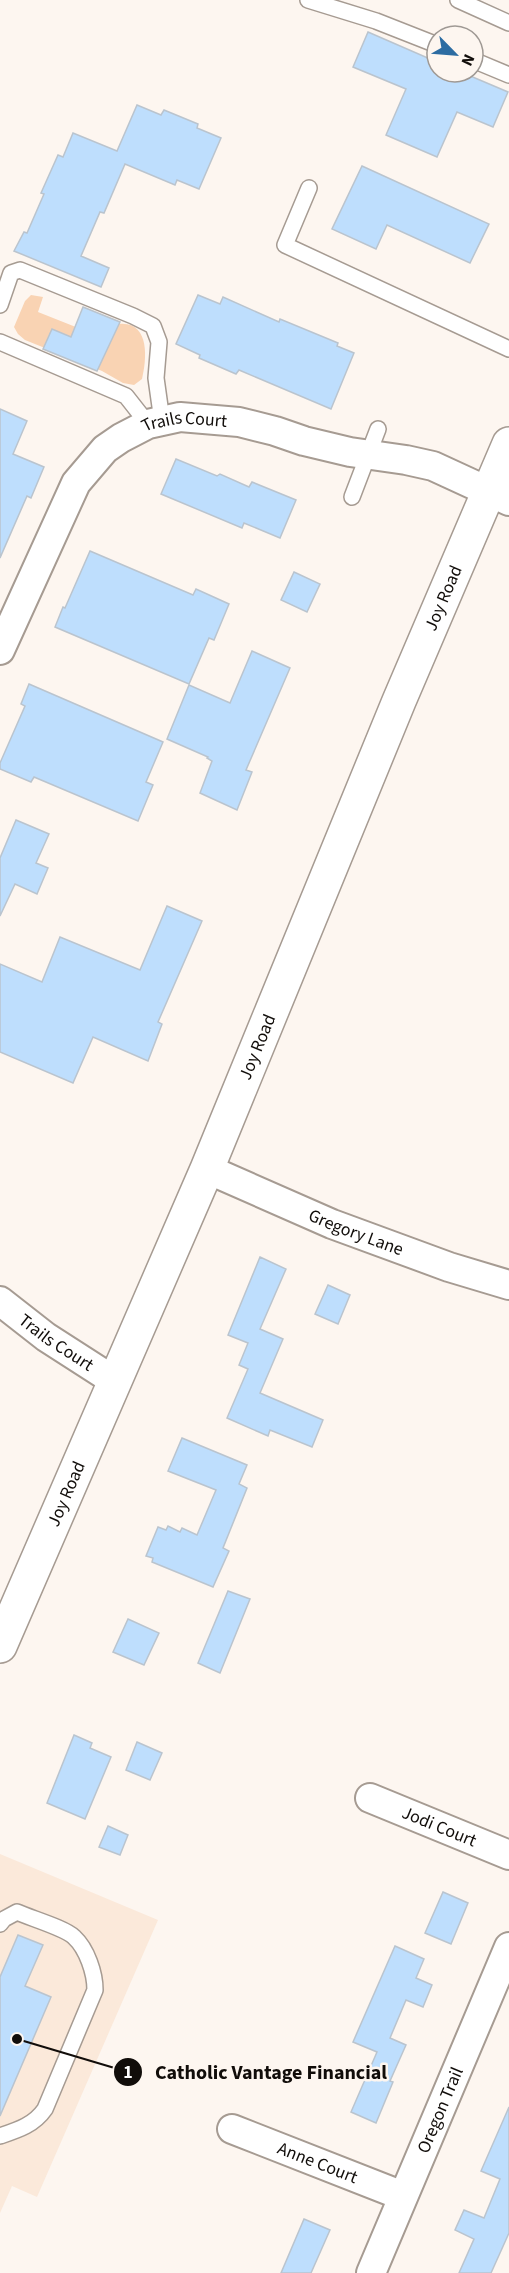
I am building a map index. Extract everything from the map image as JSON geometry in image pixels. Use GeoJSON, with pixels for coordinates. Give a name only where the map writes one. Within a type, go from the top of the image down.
{"type":"FeatureCollection","features":[{"type":"Feature","properties":{"kind":"street","name":"Trails Court"},"geometry":{"type":"LineString","coordinates":[[0,650],[76,483],[105,449],[121,438],[155,422],[174,417],[191,417],[239,422],[304,441],[373,441],[499,496]]}},
{"type":"Feature","properties":{"kind":"street","name":"Joy Road"},"geometry":{"type":"LineString","coordinates":[[0,1646],[207,1169],[399,701],[499,496],[509,444]]}},
{"type":"Feature","properties":{"kind":"street","name":"Gregory Lane"},"geometry":{"type":"LineString","coordinates":[[207,1169],[332,1224],[449,1267],[509,1285]]}},
{"type":"Feature","properties":{"kind":"street","name":"Trails Court"},"geometry":{"type":"LineString","coordinates":[[0,1301],[46,1337],[116,1382]]}},
{"type":"Feature","properties":{"kind":"street","name":"Jodi Court"},"geometry":{"type":"LineString","coordinates":[[370,1798],[509,1855]]}},
{"type":"Feature","properties":{"kind":"street","name":"Oregon Trail"},"geometry":{"type":"LineString","coordinates":[[371,2273],[509,1947]]}},
{"type":"Feature","properties":{"kind":"street","name":"Anne Court"},"geometry":{"type":"LineString","coordinates":[[232,2128],[403,2196]]}},
{"type":"Feature","properties":{"kind":"lane"},"geometry":{"type":"LineString","coordinates":[[308,0],[376,21],[425,40]]}},
{"type":"Feature","properties":{"kind":"lane"},"geometry":{"type":"LineString","coordinates":[[458,0],[509,23]]}},
{"type":"Feature","properties":{"kind":"lane"},"geometry":{"type":"LineString","coordinates":[[485,65],[509,75]]}},
{"type":"Feature","properties":{"kind":"lane"},"geometry":{"type":"LineString","coordinates":[[309,188],[285,246],[509,349]]}},
{"type":"Feature","properties":{"kind":"lane"},"geometry":{"type":"LineString","coordinates":[[0,305],[11,273],[20,270],[153,326],[159,342],[155,422]]}},
{"type":"Feature","properties":{"kind":"lane"},"geometry":{"type":"LineString","coordinates":[[0,342],[126,396],[155,422]]}},
{"type":"Feature","properties":{"kind":"lane"},"geometry":{"type":"LineString","coordinates":[[352,496],[373,441]]}},
{"type":"Feature","properties":{"kind":"lane"},"geometry":{"type":"LineString","coordinates":[[0,1924],[17,1912],[72,1935],[79,1943],[95,1977],[95,1990],[45,2109],[38,2119],[23,2128],[0,2136]]}},
{"type":"Feature","properties":{"kind":"shaded area"},"geometry":{"type":"Polygon","coordinates":[[[31,295],[43,297],[38,312],[111,341],[119,324],[129,325],[136,329],[144,343],[145,362],[142,379],[134,385],[123,383],[102,371],[25,340],[14,327],[25,301],[31,295]]]}},
{"type":"Feature","properties":{"kind":"shaded area"},"geometry":{"type":"Polygon","coordinates":[[[0,1854],[158,1920],[37,2197],[12,2186],[0,2213],[0,1854]]]}},
{"type":"Feature","properties":{"kind":"building"},"geometry":{"type":"Polygon","coordinates":[[[368,32],[425,57],[425,84],[485,82],[508,92],[493,127],[457,112],[437,157],[386,135],[406,89],[353,67],[368,32]]]}},
{"type":"Feature","properties":{"kind":"building"},"geometry":{"type":"Polygon","coordinates":[[[137,105],[161,115],[164,110],[198,124],[197,128],[221,138],[199,189],[177,180],[175,185],[125,164],[104,213],[100,212],[81,256],[109,268],[101,287],[14,251],[24,232],[27,233],[58,155],[63,157],[73,133],[117,151],[137,105]]]}},
{"type":"Feature","properties":{"kind":"building"},"geometry":{"type":"Polygon","coordinates":[[[362,166],[489,224],[470,263],[387,225],[376,249],[332,229],[362,166]]]}},
{"type":"Feature","properties":{"kind":"building"},"geometry":{"type":"Polygon","coordinates":[[[198,295],[220,304],[223,297],[279,322],[280,319],[338,343],[337,346],[354,353],[331,409],[239,370],[236,374],[199,358],[200,355],[176,344],[198,295]]]}},
{"type":"Feature","properties":{"kind":"building"},"geometry":{"type":"Polygon","coordinates":[[[83,307],[120,322],[97,371],[43,349],[52,329],[71,337],[83,307]]]}},
{"type":"Feature","properties":{"kind":"building"},"geometry":{"type":"Polygon","coordinates":[[[0,409],[27,421],[13,454],[44,467],[31,498],[27,496],[0,558],[0,409]]]}},
{"type":"Feature","properties":{"kind":"building"},"geometry":{"type":"Polygon","coordinates":[[[176,459],[249,487],[252,482],[296,500],[280,538],[244,523],[242,528],[161,494],[176,459]]]}},
{"type":"Feature","properties":{"kind":"building"},"geometry":{"type":"Polygon","coordinates":[[[90,551],[193,595],[196,589],[229,604],[214,640],[209,638],[189,684],[55,627],[90,551]]]}},
{"type":"Feature","properties":{"kind":"building"},"geometry":{"type":"Polygon","coordinates":[[[294,572],[320,584],[307,612],[281,600],[294,572]]]}},
{"type":"Feature","properties":{"kind":"building"},"geometry":{"type":"Polygon","coordinates":[[[252,651],[290,668],[246,770],[252,772],[237,810],[200,793],[212,761],[208,757],[167,739],[189,685],[230,703],[252,651]]]}},
{"type":"Feature","properties":{"kind":"building"},"geometry":{"type":"Polygon","coordinates":[[[29,684],[163,742],[146,782],[153,785],[138,821],[34,777],[31,782],[0,769],[0,763],[25,706],[21,704],[29,684]]]}},
{"type":"Feature","properties":{"kind":"building"},"geometry":{"type":"Polygon","coordinates":[[[16,820],[49,834],[36,863],[48,868],[37,894],[15,884],[0,916],[0,858],[16,820]]]}},
{"type":"Feature","properties":{"kind":"building"},"geometry":{"type":"Polygon","coordinates":[[[167,906],[202,921],[158,1022],[162,1024],[148,1061],[93,1037],[73,1083],[0,1052],[0,964],[42,982],[60,937],[140,970],[167,906]]]}},
{"type":"Feature","properties":{"kind":"building"},"geometry":{"type":"Polygon","coordinates":[[[260,1257],[286,1269],[260,1329],[283,1339],[260,1393],[323,1420],[312,1447],[270,1430],[268,1436],[227,1418],[248,1369],[239,1365],[248,1343],[228,1335],[260,1257]]]}},
{"type":"Feature","properties":{"kind":"building"},"geometry":{"type":"Polygon","coordinates":[[[328,1285],[350,1295],[338,1324],[315,1314],[328,1285]]]}},
{"type":"Feature","properties":{"kind":"building"},"geometry":{"type":"Polygon","coordinates":[[[182,1438],[247,1465],[239,1484],[247,1488],[223,1548],[229,1551],[213,1587],[152,1562],[153,1558],[146,1556],[158,1527],[166,1530],[168,1526],[180,1532],[182,1528],[197,1535],[216,1490],[168,1471],[182,1438]]]}},
{"type":"Feature","properties":{"kind":"building"},"geometry":{"type":"Polygon","coordinates":[[[228,1591],[250,1599],[220,1673],[198,1663],[228,1591]]]}},
{"type":"Feature","properties":{"kind":"building"},"geometry":{"type":"Polygon","coordinates":[[[128,1619],[159,1633],[144,1665],[113,1652],[128,1619]]]}},
{"type":"Feature","properties":{"kind":"building"},"geometry":{"type":"Polygon","coordinates":[[[74,1735],[92,1743],[90,1748],[111,1757],[85,1819],[47,1803],[74,1735]]]}},
{"type":"Feature","properties":{"kind":"building"},"geometry":{"type":"Polygon","coordinates":[[[137,1742],[162,1753],[150,1780],[126,1770],[137,1742]]]}},
{"type":"Feature","properties":{"kind":"building"},"geometry":{"type":"Polygon","coordinates":[[[108,1826],[128,1835],[120,1855],[99,1847],[108,1826]]]}},
{"type":"Feature","properties":{"kind":"building"},"geometry":{"type":"Polygon","coordinates":[[[443,1892],[468,1903],[451,1944],[425,1933],[443,1892]]]}},
{"type":"Feature","properties":{"kind":"building"},"geometry":{"type":"Polygon","coordinates":[[[18,1935],[43,1945],[25,1986],[51,1997],[0,2116],[0,1977],[18,1935]]]}},
{"type":"Feature","properties":{"kind":"building"},"geometry":{"type":"Polygon","coordinates":[[[395,1946],[424,1959],[416,1978],[432,1985],[423,2007],[406,2000],[390,2038],[406,2045],[390,2081],[393,2082],[376,2123],[351,2112],[377,2052],[353,2042],[395,1946]]]}},
{"type":"Feature","properties":{"kind":"building"},"geometry":{"type":"Polygon","coordinates":[[[509,2107],[509,2233],[491,2273],[459,2273],[474,2239],[455,2230],[464,2210],[484,2218],[500,2179],[481,2171],[509,2107]]]}},
{"type":"Feature","properties":{"kind":"building"},"geometry":{"type":"Polygon","coordinates":[[[304,2219],[330,2230],[311,2273],[281,2273],[304,2219]]]}},
{"type":"Feature","properties":{"kind":"place","name":"Catholic Vantage Financial"},"geometry":{"type":"Point","coordinates":[17,2039]}}]}
